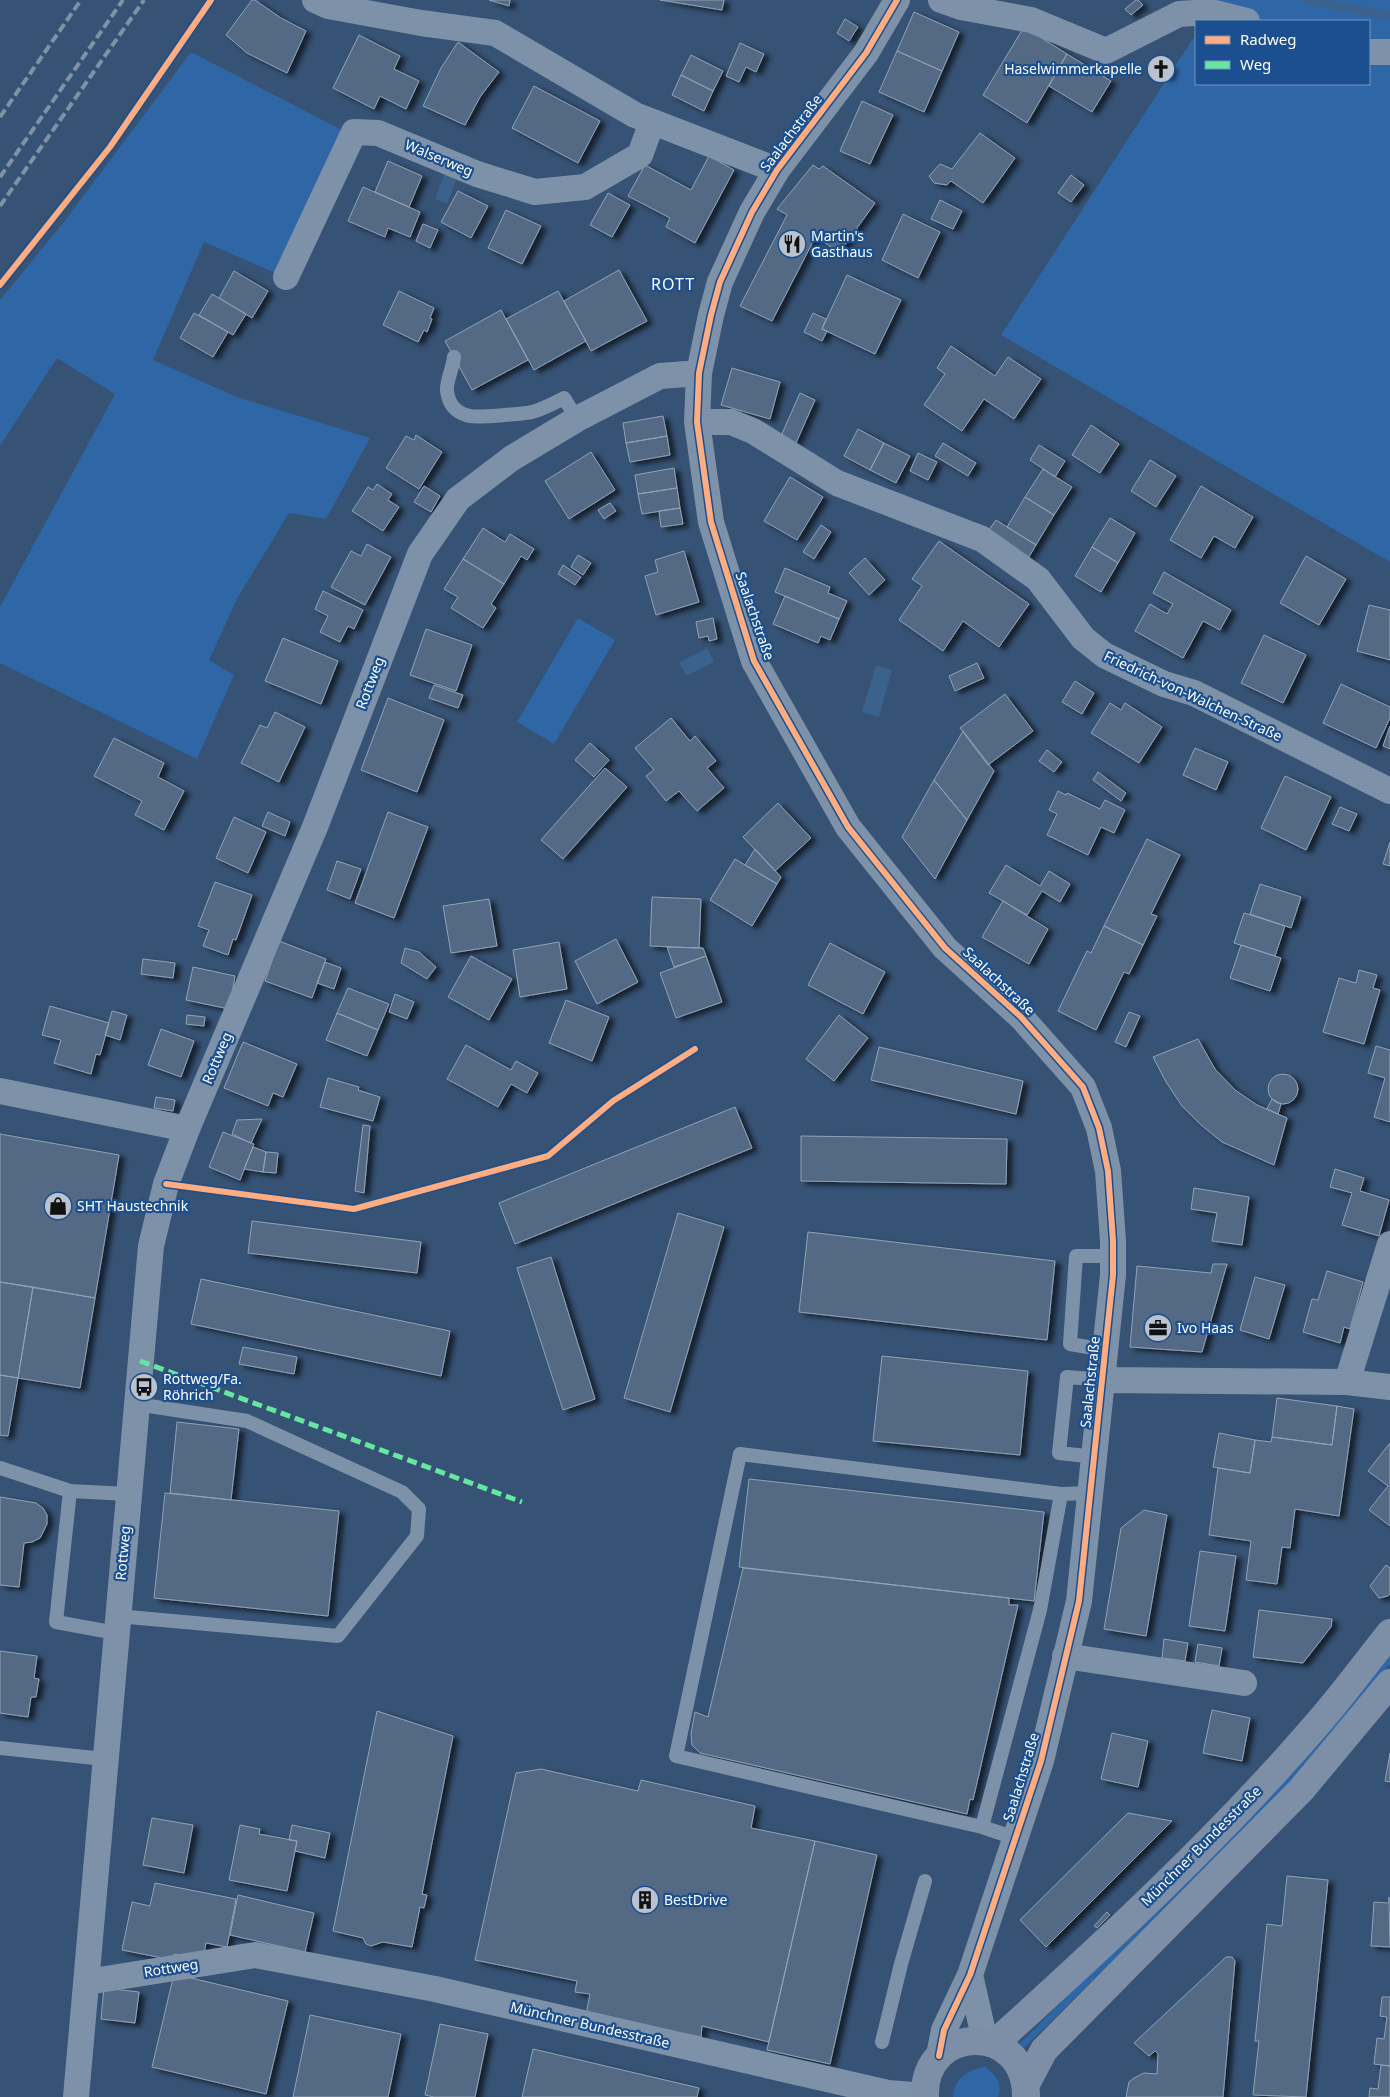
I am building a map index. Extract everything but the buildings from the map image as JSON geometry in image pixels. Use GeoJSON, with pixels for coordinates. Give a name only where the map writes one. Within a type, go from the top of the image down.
{"type":"FeatureCollection","features":[{"type":"Feature","properties":{"kind":"main road","name":"Münchner Bundesstraße"},"geometry":{"type":"LineString","coordinates":[[990,2042],[1123,1925],[1251,1797],[1320,1720],[1390,1633]]}},
{"type":"Feature","properties":{"kind":"main road"},"geometry":{"type":"LineString","coordinates":[[1026,2090],[1044,2050],[1301,1790],[1390,1683]]}},
{"type":"Feature","properties":{"kind":"main road"},"geometry":{"type":"LineString","coordinates":[[925,2096],[928,2074],[938,2056],[952,2045],[968,2040],[990,2042],[1009,2053],[1020,2067],[1026,2090]]}},
{"type":"Feature","properties":{"kind":"street"},"geometry":{"type":"LineString","coordinates":[[315,0],[328,6],[495,33],[635,115],[777,170]]}},
{"type":"Feature","properties":{"kind":"street","name":"Saalachstraße"},"geometry":{"type":"LineString","coordinates":[[897,0],[866,53],[777,170],[752,212],[720,282],[711,316],[699,373],[697,422],[711,522],[754,661],[848,827],[945,948],[1021,1017],[1083,1087],[1098,1128],[1108,1170],[1113,1256],[1103,1380],[1079,1601],[1041,1761],[970,1975],[944,2030],[938,2056]]}},
{"type":"Feature","properties":{"kind":"street"},"geometry":{"type":"LineString","coordinates":[[941,0],[962,7],[1031,20],[1106,51],[1179,14],[1211,12],[1243,20]]}},
{"type":"Feature","properties":{"kind":"street"},"geometry":{"type":"LineString","coordinates":[[1370,52],[1390,52]]}},
{"type":"Feature","properties":{"kind":"street","name":"Walserweg"},"geometry":{"type":"LineString","coordinates":[[286,277],[354,132],[378,132],[477,174],[535,192],[585,187],[640,155],[652,122]]}},
{"type":"Feature","properties":{"kind":"street","name":"Rottweg"},"geometry":{"type":"LineString","coordinates":[[76,2097],[104,1759],[151,1246],[166,1184],[187,1129],[315,827],[420,554],[458,499],[512,458],[577,419],[660,376],[699,373]]}},
{"type":"Feature","properties":{"kind":"street","name":"Friedrich-von-Walchen-Straße"},"geometry":{"type":"LineString","coordinates":[[697,422],[730,422],[753,431],[837,483],[982,539],[1038,579],[1083,638],[1104,655],[1164,684],[1194,693],[1390,791]]}},
{"type":"Feature","properties":{"kind":"street"},"geometry":{"type":"LineString","coordinates":[[0,1091],[187,1129]]}},
{"type":"Feature","properties":{"kind":"street"},"geometry":{"type":"LineString","coordinates":[[1347,1382],[1390,1244]]}},
{"type":"Feature","properties":{"kind":"street","name":"Saalachstraße"},"geometry":{"type":"LineString","coordinates":[[1103,1380],[1347,1382],[1390,1386]]}},
{"type":"Feature","properties":{"kind":"street"},"geometry":{"type":"LineString","coordinates":[[1065,1656],[1244,1683]]}},
{"type":"Feature","properties":{"kind":"street","name":"Rottweg"},"geometry":{"type":"LineString","coordinates":[[87,1982],[255,1955]]}},
{"type":"Feature","properties":{"kind":"street","name":"Münchner Bundesstraße"},"geometry":{"type":"LineString","coordinates":[[255,1955],[436,1989],[888,2093],[925,2096]]}},
{"type":"Feature","properties":{"kind":"street"},"geometry":{"type":"LineString","coordinates":[[970,1975],[990,2042]]}},
{"type":"Feature","properties":{"kind":"lane"},"geometry":{"type":"LineString","coordinates":[[454,357],[453,370],[448,379],[446,389],[453,406],[459,412],[478,418],[533,412],[564,398],[577,419]]}},
{"type":"Feature","properties":{"kind":"lane"},"geometry":{"type":"LineString","coordinates":[[1105,1350],[1070,1344],[1076,1256],[1113,1256]]}},
{"type":"Feature","properties":{"kind":"lane"},"geometry":{"type":"LineString","coordinates":[[1095,1456],[1059,1453],[1067,1376],[1103,1380]]}},
{"type":"Feature","properties":{"kind":"lane"},"geometry":{"type":"LineString","coordinates":[[70,1491],[56,1622],[338,1636],[417,1536],[419,1509],[402,1492],[246,1421],[136,1404]]}},
{"type":"Feature","properties":{"kind":"lane"},"geometry":{"type":"LineString","coordinates":[[1015,1838],[982,1827],[676,1756],[740,1454],[1061,1494],[1090,1494]]}},
{"type":"Feature","properties":{"kind":"lane"},"geometry":{"type":"LineString","coordinates":[[0,1468],[70,1491],[128,1494]]}},
{"type":"Feature","properties":{"kind":"lane"},"geometry":{"type":"LineString","coordinates":[[982,1827],[1040,1610],[1061,1494]]}},
{"type":"Feature","properties":{"kind":"lane"},"geometry":{"type":"LineString","coordinates":[[0,1748],[104,1759]]}},
{"type":"Feature","properties":{"kind":"lane"},"geometry":{"type":"LineString","coordinates":[[882,2042],[901,1964],[926,1881]]}},
{"type":"Feature","properties":{"kind":"shaded area"},"geometry":{"type":"Polygon","coordinates":[[[1207,0],[1390,0],[1390,562],[1001,335],[1195,36],[1195,85],[1370,85],[1370,20],[1204,20],[1207,0]]]}},
{"type":"Feature","properties":{"kind":"shaded area"},"geometry":{"type":"Polygon","coordinates":[[[191,52],[344,131],[280,275],[204,242],[153,360],[237,397],[370,438],[326,519],[289,513],[238,597],[209,660],[234,675],[197,759],[0,663],[0,607],[115,394],[57,358],[0,446],[0,300],[63,223],[191,52]]]}},
{"type":"Feature","properties":{"kind":"shaded area"},"geometry":{"type":"Polygon","coordinates":[[[445,173],[457,178],[447,204],[435,199],[445,173]]]}},
{"type":"Feature","properties":{"kind":"shaded area"},"geometry":{"type":"Polygon","coordinates":[[[578,618],[615,640],[554,744],[517,722],[578,618]]]}},
{"type":"Feature","properties":{"kind":"shaded area"},"geometry":{"type":"Polygon","coordinates":[[[707,648],[714,662],[686,676],[679,662],[707,648]]]}},
{"type":"Feature","properties":{"kind":"shaded area"},"geometry":{"type":"Polygon","coordinates":[[[876,665],[892,670],[879,717],[862,712],[876,665]]]}},
{"type":"Feature","properties":{"kind":"shaded area"},"geometry":{"type":"Polygon","coordinates":[[[1390,1650],[1390,1664],[1362,1700],[1305,1766],[1238,1837],[1021,2051],[1017,2046],[1231,1834],[1390,1650]]]}},
{"type":"Feature","properties":{"kind":"shaded area"},"geometry":{"type":"Polygon","coordinates":[[[983,2065],[991,2071],[999,2083],[1000,2092],[998,2097],[953,2097],[959,2080],[972,2070],[984,2067],[983,2065]]]}},
{"type":"Feature","properties":{"kind":"waterway"},"geometry":{"type":"LineString","coordinates":[[1306,0],[1390,16]]}},
{"type":"Feature","properties":{"kind":"railway"},"geometry":{"type":"LineString","coordinates":[[0,117],[81,0]]}},
{"type":"Feature","properties":{"kind":"railway"},"geometry":{"type":"LineString","coordinates":[[0,177],[123,0]]}},
{"type":"Feature","properties":{"kind":"railway"},"geometry":{"type":"LineString","coordinates":[[0,206],[144,0]]}},
{"type":"Feature","properties":{"kind":"marked path"},"geometry":{"type":"LineString","coordinates":[[140,1361],[522,1502]]}},
{"type":"Feature","properties":{"kind":"cycle path"},"geometry":{"type":"LineString","coordinates":[[0,285],[110,147],[211,0]]}},
{"type":"Feature","properties":{"kind":"cycle path"},"geometry":{"type":"LineString","coordinates":[[897,0],[866,53],[777,170],[752,212],[720,282],[711,315],[699,373],[697,422],[711,522],[754,661],[848,827],[945,948],[1021,1017],[1083,1087],[1099,1128],[1108,1171],[1113,1241],[1113,1275],[1079,1601],[1041,1761],[970,1975],[944,2030],[939,2056]]}},
{"type":"Feature","properties":{"kind":"cycle path"},"geometry":{"type":"LineString","coordinates":[[166,1184],[354,1209],[548,1156],[613,1101],[695,1049]]}},
{"type":"Feature","properties":{"kind":"place","name":"Haselwimmerkapelle"},"geometry":{"type":"Point","coordinates":[1161,69]}},
{"type":"Feature","properties":{"kind":"place","name":"Martin's Gasthaus"},"geometry":{"type":"Point","coordinates":[792,244]}},
{"type":"Feature","properties":{"kind":"place","name":"SHT Haustechnik"},"geometry":{"type":"Point","coordinates":[58,1206]}},
{"type":"Feature","properties":{"kind":"place","name":"Ivo Haas"},"geometry":{"type":"Point","coordinates":[1158,1328]}},
{"type":"Feature","properties":{"kind":"place","name":"Rottweg/Fa. Röhrich"},"geometry":{"type":"Point","coordinates":[144,1387]}},
{"type":"Feature","properties":{"kind":"place","name":"BestDrive"},"geometry":{"type":"Point","coordinates":[645,1900]}},
{"type":"Feature","properties":{"kind":"district","name":"ROTT"},"geometry":{"type":"Point","coordinates":[673,284]}}]}
